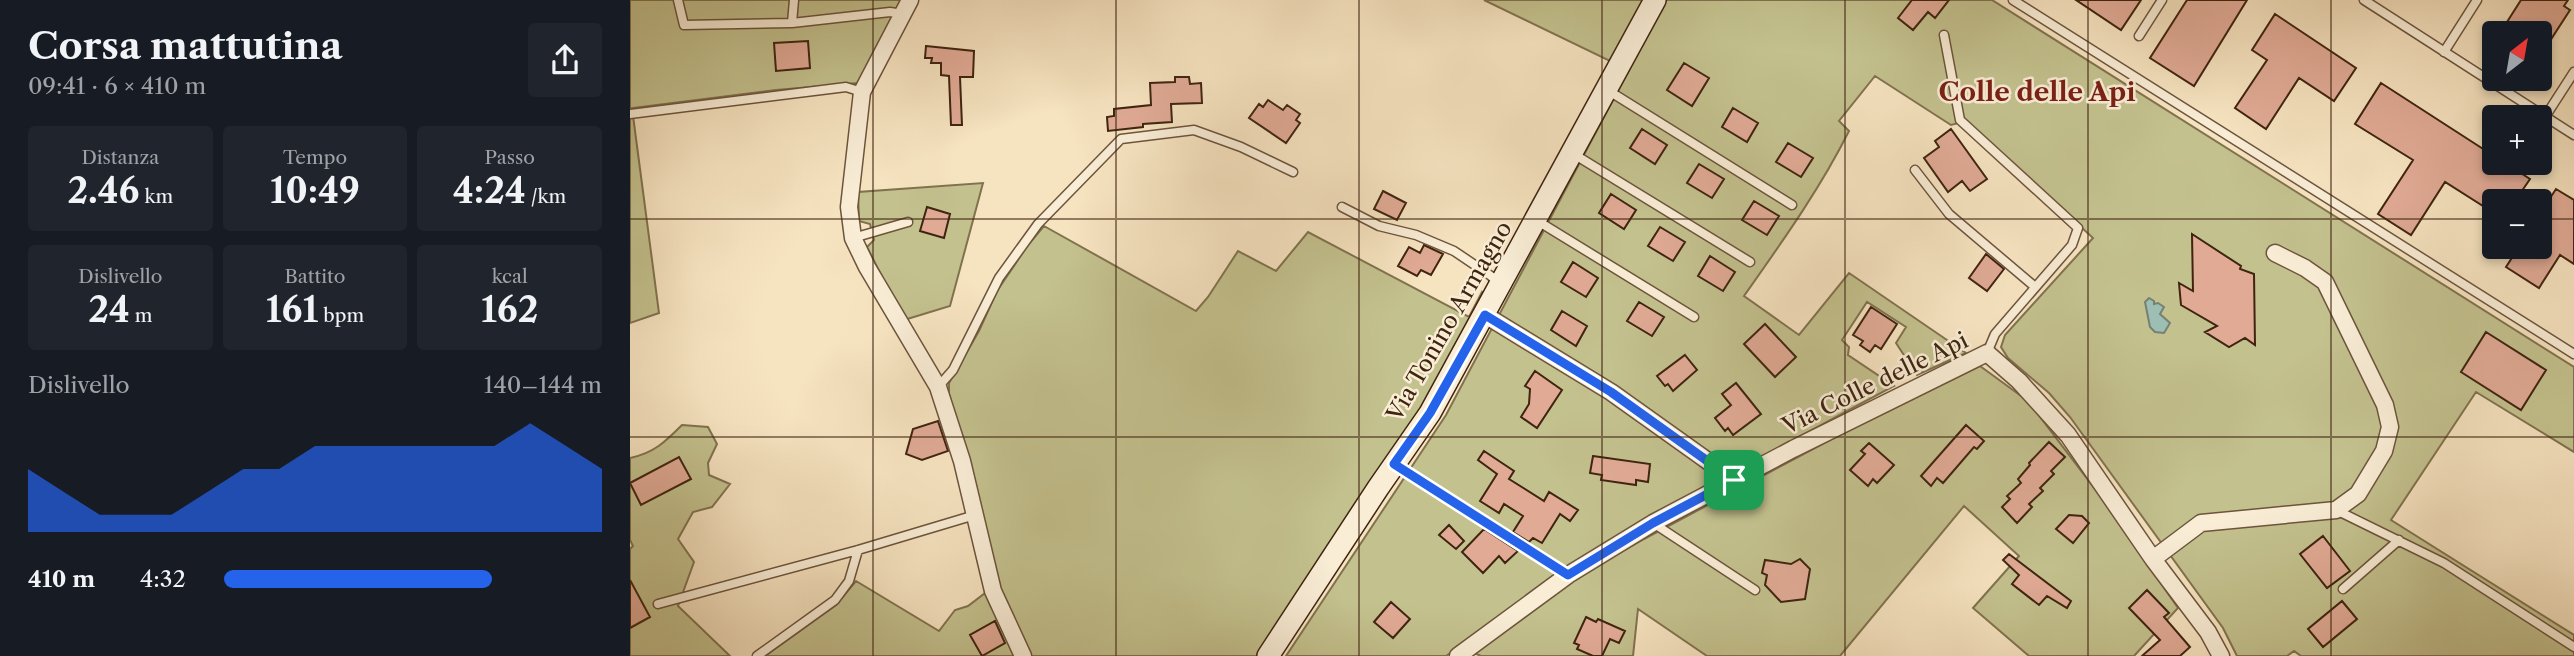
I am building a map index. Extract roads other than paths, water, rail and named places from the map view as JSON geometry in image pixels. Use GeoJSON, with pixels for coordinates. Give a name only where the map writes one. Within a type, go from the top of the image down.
{"type":"FeatureCollection","features":[{"type":"Feature","properties":{"kind":"street","name":"Via Tonino Armagno"},"geometry":{"type":"LineString","coordinates":[[1268,656],[1430,413],[1655,0]]}},
{"type":"Feature","properties":{"kind":"street"},"geometry":{"type":"LineString","coordinates":[[906,7],[862,92],[849,206],[853,238],[867,267],[938,387],[962,461],[993,591],[1023,656]]}},
{"type":"Feature","properties":{"kind":"street"},"geometry":{"type":"LineString","coordinates":[[2153,559],[2201,523],[2336,510],[2358,494],[2384,451],[2390,428],[2385,405],[2325,282],[2275,253]]}},
{"type":"Feature","properties":{"kind":"street"},"geometry":{"type":"LineString","coordinates":[[1485,315],[1611,392],[1734,480]]}},
{"type":"Feature","properties":{"kind":"street","name":"Via Colle delle Api"},"geometry":{"type":"LineString","coordinates":[[1458,656],[1568,575],[1653,523],[1987,353],[2019,381],[2068,435],[2153,559],[2208,632],[2221,656]]}},
{"type":"Feature","properties":{"kind":"lane"},"geometry":{"type":"LineString","coordinates":[[678,0],[684,25],[792,23],[890,12],[906,7]]}},
{"type":"Feature","properties":{"kind":"lane"},"geometry":{"type":"LineString","coordinates":[[792,23],[794,0]]}},
{"type":"Feature","properties":{"kind":"lane"},"geometry":{"type":"LineString","coordinates":[[2013,0],[2574,354]]}},
{"type":"Feature","properties":{"kind":"lane"},"geometry":{"type":"LineString","coordinates":[[2139,36],[2162,0]]}},
{"type":"Feature","properties":{"kind":"lane"},"geometry":{"type":"LineString","coordinates":[[2364,0],[2527,105]]}},
{"type":"Feature","properties":{"kind":"lane"},"geometry":{"type":"LineString","coordinates":[[2444,52],[2477,0]]}},
{"type":"Feature","properties":{"kind":"lane"},"geometry":{"type":"LineString","coordinates":[[1944,35],[1960,120],[2078,228],[2072,245],[1995,334],[1987,353]]}},
{"type":"Feature","properties":{"kind":"lane"},"geometry":{"type":"LineString","coordinates":[[2552,107],[2574,72]]}},
{"type":"Feature","properties":{"kind":"lane"},"geometry":{"type":"LineString","coordinates":[[630,114],[846,87],[862,92]]}},
{"type":"Feature","properties":{"kind":"lane"},"geometry":{"type":"LineString","coordinates":[[1606,89],[1792,205]]}},
{"type":"Feature","properties":{"kind":"lane"},"geometry":{"type":"LineString","coordinates":[[2552,121],[2574,135]]}},
{"type":"Feature","properties":{"kind":"lane"},"geometry":{"type":"LineString","coordinates":[[938,387],[953,370],[999,278],[1038,224],[1121,139],[1194,130],[1241,147],[1293,172]]}},
{"type":"Feature","properties":{"kind":"lane"},"geometry":{"type":"LineString","coordinates":[[1572,153],[1750,262]]}},
{"type":"Feature","properties":{"kind":"lane"},"geometry":{"type":"LineString","coordinates":[[1915,170],[1949,214],[2035,286]]}},
{"type":"Feature","properties":{"kind":"lane"},"geometry":{"type":"LineString","coordinates":[[1342,207],[1379,226],[1416,235],[1454,251],[1492,276],[1501,286]]}},
{"type":"Feature","properties":{"kind":"lane"},"geometry":{"type":"LineString","coordinates":[[1536,220],[1694,317]]}},
{"type":"Feature","properties":{"kind":"lane"},"geometry":{"type":"LineString","coordinates":[[853,238],[908,222]]}},
{"type":"Feature","properties":{"kind":"lane"},"geometry":{"type":"LineString","coordinates":[[1394,464],[1568,575]]}},
{"type":"Feature","properties":{"kind":"lane"},"geometry":{"type":"LineString","coordinates":[[2336,510],[2444,563],[2574,647]]}},
{"type":"Feature","properties":{"kind":"lane"},"geometry":{"type":"LineString","coordinates":[[658,604],[975,515]]}},
{"type":"Feature","properties":{"kind":"lane"},"geometry":{"type":"LineString","coordinates":[[1653,523],[1755,590]]}},
{"type":"Feature","properties":{"kind":"lane"},"geometry":{"type":"LineString","coordinates":[[2343,589],[2399,540]]}},
{"type":"Feature","properties":{"kind":"lane"},"geometry":{"type":"LineString","coordinates":[[757,656],[835,600],[849,581],[858,550]]}},
{"type":"Feature","properties":{"kind":"water"},"geometry":{"type":"Polygon","coordinates":[[[2149,298],[2154,304],[2158,303],[2164,307],[2160,314],[2170,323],[2164,333],[2155,332],[2150,327],[2145,302],[2149,298]]]}},
{"type":"Feature","properties":{"kind":"district","name":"Colle delle Api"},"geometry":{"type":"Point","coordinates":[2037,92]}}]}
